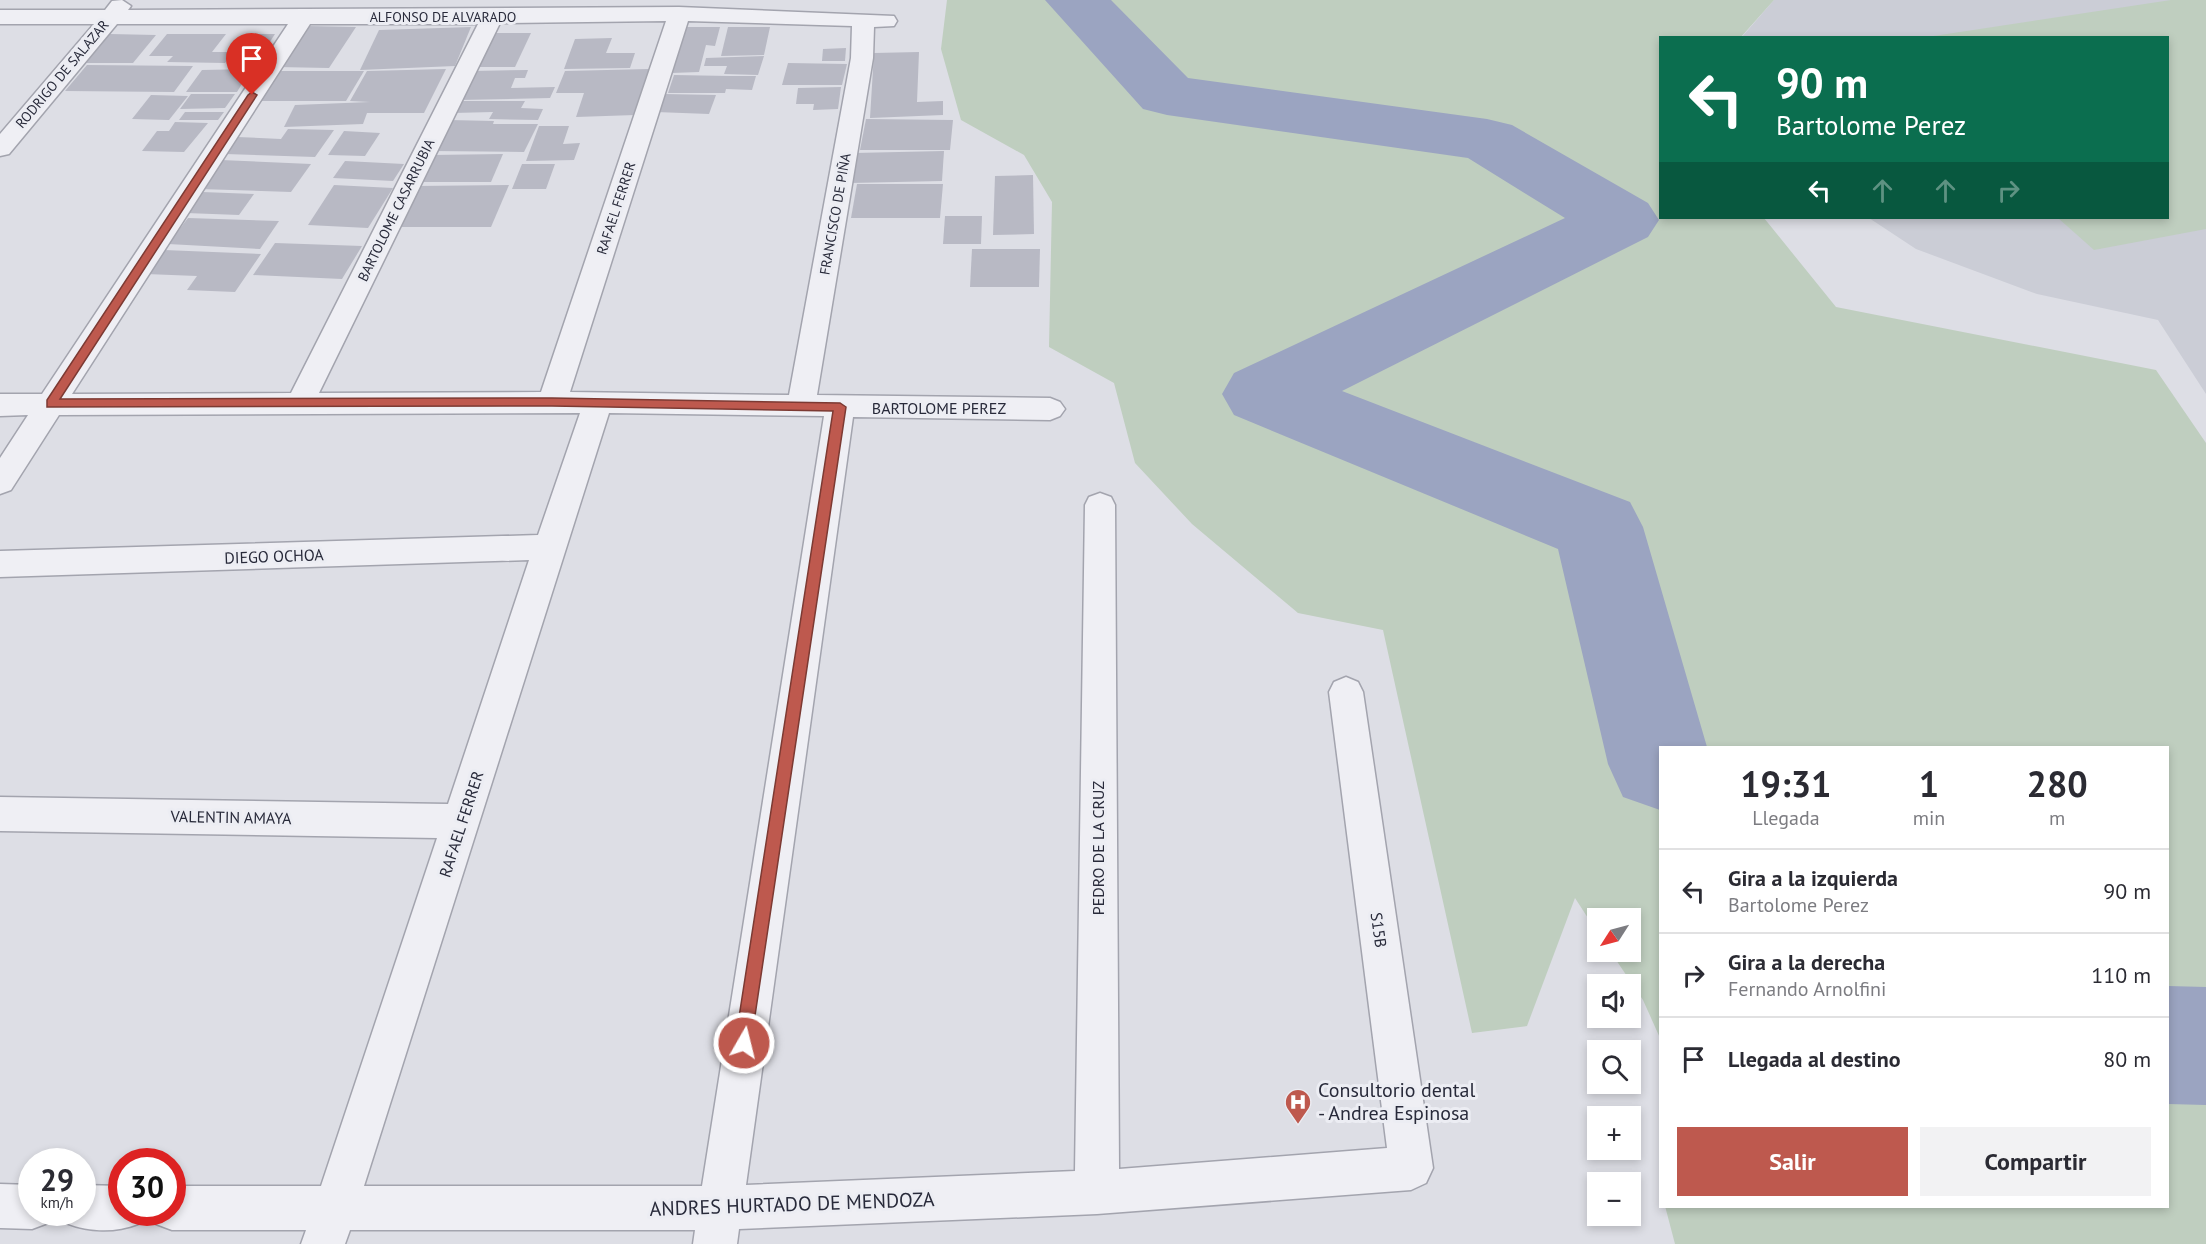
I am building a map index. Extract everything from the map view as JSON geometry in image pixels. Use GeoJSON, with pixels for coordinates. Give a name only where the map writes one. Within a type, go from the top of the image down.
{"type":"FeatureCollection","features":[{"type":"Feature","properties":{"kind":"street","name":"ALFONSO DE ALVARADO"},"geometry":{"type":"LineString","coordinates":[[0,17],[118,8],[303,18],[680,14],[875,20]]}},
{"type":"Feature","properties":{"kind":"street","name":"RODRIGO DE SALAZAR"},"geometry":{"type":"LineString","coordinates":[[0,149],[118,8]]}},
{"type":"Feature","properties":{"kind":"street","name":"RAFAEL FERRER"},"geometry":{"type":"LineString","coordinates":[[552,402],[680,14]]}},
{"type":"Feature","properties":{"kind":"street","name":"BARTOLOME CASARRUBIA"},"geometry":{"type":"LineString","coordinates":[[300,403],[492,17]]}},
{"type":"Feature","properties":{"kind":"street"},"geometry":{"type":"LineString","coordinates":[[0,482],[303,18]]}},
{"type":"Feature","properties":{"kind":"street","name":"FRANCISCO DE PIÑA"},"geometry":{"type":"LineString","coordinates":[[801,407],[862,58],[875,20]]}},
{"type":"Feature","properties":{"kind":"street","name":"BARTOLOME PEREZ"},"geometry":{"type":"LineString","coordinates":[[0,405],[552,402],[1050,409]]}},
{"type":"Feature","properties":{"kind":"street","name":"RAFAEL FERRER"},"geometry":{"type":"LineString","coordinates":[[329,1227],[463,821],[548,548],[598,404]]}},
{"type":"Feature","properties":{"kind":"street"},"geometry":{"type":"LineString","coordinates":[[717,1226],[840,407]]}},
{"type":"Feature","properties":{"kind":"street","name":"PEDRO DE LA CRUZ"},"geometry":{"type":"LineString","coordinates":[[1097,1192],[1100,504]]}},
{"type":"Feature","properties":{"kind":"street","name":"DIEGO OCHOA"},"geometry":{"type":"LineString","coordinates":[[0,564],[548,548]]}},
{"type":"Feature","properties":{"kind":"street","name":"S15B"},"geometry":{"type":"LineString","coordinates":[[1347,692],[1411,1168]]}},
{"type":"Feature","properties":{"kind":"street","name":"VALENTIN AMAYA"},"geometry":{"type":"LineString","coordinates":[[0,814],[463,821]]}},
{"type":"Feature","properties":{"kind":"street","name":"ANDRES HURTADO DE MENDOZA"},"geometry":{"type":"LineString","coordinates":[[186,1210],[329,1227],[717,1226],[1097,1192],[1411,1168]]}},
{"type":"Feature","properties":{"kind":"street"},"geometry":{"type":"LineString","coordinates":[[0,1206],[18,1207]]}},
{"type":"Feature","properties":{"kind":"shaded area"},"geometry":{"type":"Polygon","coordinates":[[[1774,0],[2206,0],[2206,394],[2158,320],[2037,294],[1916,249],[1871,219],[2169,219],[2169,36],[1743,36],[1774,0]]]}},
{"type":"Feature","properties":{"kind":"green space"},"geometry":{"type":"Polygon","coordinates":[[[947,0],[1774,0],[1742,36],[1659,36],[1659,219],[1765,219],[1836,307],[2156,370],[2206,443],[2206,1244],[1675,1244],[1666,1208],[2169,1208],[2169,746],[1659,746],[1659,1036],[1641,997],[1641,974],[1625,974],[1617,962],[1641,962],[1641,908],[1587,908],[1587,917],[1575,898],[1527,1026],[1472,1033],[1383,630],[1298,613],[1192,524],[1135,463],[1114,383],[1049,347],[1052,202],[1024,155],[961,120],[941,49],[947,0]]]}},
{"type":"Feature","properties":{"kind":"green space"},"geometry":{"type":"Polygon","coordinates":[[[2171,0],[2206,0],[2206,229],[2094,250],[2059,219],[2169,219],[2169,36],[1934,36],[2171,0]]]}},
{"type":"Feature","properties":{"kind":"building"},"geometry":{"type":"Polygon","coordinates":[[[307,26],[356,27],[329,68],[277,67],[307,26]]]}},
{"type":"Feature","properties":{"kind":"building"},"geometry":{"type":"Polygon","coordinates":[[[471,27],[455,66],[360,70],[379,30],[471,27]]]}},
{"type":"Feature","properties":{"kind":"building"},"geometry":{"type":"Polygon","coordinates":[[[685,27],[720,27],[715,46],[706,45],[699,72],[671,73],[685,27]]]}},
{"type":"Feature","properties":{"kind":"building"},"geometry":{"type":"Polygon","coordinates":[[[728,27],[770,27],[764,55],[721,56],[728,27]]]}},
{"type":"Feature","properties":{"kind":"building"},"geometry":{"type":"Polygon","coordinates":[[[494,33],[531,33],[515,67],[476,67],[494,33]]]}},
{"type":"Feature","properties":{"kind":"building"},"geometry":{"type":"Polygon","coordinates":[[[110,34],[156,35],[133,63],[86,63],[110,34]]]}},
{"type":"Feature","properties":{"kind":"building"},"geometry":{"type":"Polygon","coordinates":[[[167,34],[226,34],[212,52],[234,52],[225,63],[167,62],[173,56],[149,56],[167,34]]]}},
{"type":"Feature","properties":{"kind":"building"},"geometry":{"type":"Polygon","coordinates":[[[249,34],[275,34],[256,63],[229,63],[249,34]]]}},
{"type":"Feature","properties":{"kind":"building"},"geometry":{"type":"Polygon","coordinates":[[[612,38],[606,53],[635,53],[630,68],[564,69],[575,39],[612,38]]]}},
{"type":"Feature","properties":{"kind":"building"},"geometry":{"type":"Polygon","coordinates":[[[846,48],[845,61],[822,61],[823,49],[846,48]]]}},
{"type":"Feature","properties":{"kind":"building"},"geometry":{"type":"Polygon","coordinates":[[[919,52],[917,102],[943,101],[943,115],[870,118],[874,53],[919,52]]]}},
{"type":"Feature","properties":{"kind":"building"},"geometry":{"type":"Polygon","coordinates":[[[764,56],[758,75],[724,74],[727,66],[704,66],[706,58],[764,56]]]}},
{"type":"Feature","properties":{"kind":"building"},"geometry":{"type":"Polygon","coordinates":[[[788,63],[847,64],[842,85],[782,85],[788,63]]]}},
{"type":"Feature","properties":{"kind":"building"},"geometry":{"type":"Polygon","coordinates":[[[87,65],[193,66],[174,92],[65,91],[87,65]]]}},
{"type":"Feature","properties":{"kind":"building"},"geometry":{"type":"Polygon","coordinates":[[[251,69],[237,92],[186,92],[202,70],[251,69]]]}},
{"type":"Feature","properties":{"kind":"building"},"geometry":{"type":"Polygon","coordinates":[[[446,69],[424,113],[367,113],[363,124],[284,127],[295,105],[370,102],[350,101],[367,71],[446,69]]]}},
{"type":"Feature","properties":{"kind":"building"},"geometry":{"type":"Polygon","coordinates":[[[649,69],[635,115],[576,117],[584,93],[556,93],[565,71],[649,69]]]}},
{"type":"Feature","properties":{"kind":"building"},"geometry":{"type":"Polygon","coordinates":[[[528,70],[525,78],[515,78],[511,88],[555,87],[550,98],[459,100],[472,71],[528,70]]]}},
{"type":"Feature","properties":{"kind":"building"},"geometry":{"type":"Polygon","coordinates":[[[277,71],[364,71],[346,101],[256,101],[277,71]]]}},
{"type":"Feature","properties":{"kind":"building"},"geometry":{"type":"Polygon","coordinates":[[[674,75],[756,76],[752,90],[726,89],[725,93],[668,93],[674,75]]]}},
{"type":"Feature","properties":{"kind":"building"},"geometry":{"type":"Polygon","coordinates":[[[841,87],[838,109],[813,110],[814,104],[796,104],[798,88],[841,87]]]}},
{"type":"Feature","properties":{"kind":"building"},"geometry":{"type":"Polygon","coordinates":[[[191,94],[235,94],[225,108],[180,109],[191,94]]]}},
{"type":"Feature","properties":{"kind":"building"},"geometry":{"type":"Polygon","coordinates":[[[664,94],[716,95],[709,114],[656,112],[664,94]]]}},
{"type":"Feature","properties":{"kind":"building"},"geometry":{"type":"Polygon","coordinates":[[[151,95],[188,96],[169,120],[132,119],[151,95]]]}},
{"type":"Feature","properties":{"kind":"building"},"geometry":{"type":"Polygon","coordinates":[[[458,101],[525,101],[521,108],[543,109],[538,120],[489,119],[493,112],[453,113],[458,101]]]}},
{"type":"Feature","properties":{"kind":"building"},"geometry":{"type":"Polygon","coordinates":[[[185,112],[224,112],[218,120],[179,120],[185,112]]]}},
{"type":"Feature","properties":{"kind":"building"},"geometry":{"type":"Polygon","coordinates":[[[866,119],[953,120],[950,150],[860,150],[866,119]]]}},
{"type":"Feature","properties":{"kind":"building"},"geometry":{"type":"Polygon","coordinates":[[[449,120],[494,121],[493,124],[538,124],[524,152],[432,151],[449,120]]]}},
{"type":"Feature","properties":{"kind":"building"},"geometry":{"type":"Polygon","coordinates":[[[175,122],[208,123],[184,152],[142,151],[157,131],[169,131],[175,122]]]}},
{"type":"Feature","properties":{"kind":"building"},"geometry":{"type":"Polygon","coordinates":[[[539,126],[569,126],[563,144],[580,143],[574,160],[526,161],[539,126]]]}},
{"type":"Feature","properties":{"kind":"building"},"geometry":{"type":"Polygon","coordinates":[[[288,129],[334,130],[315,157],[225,154],[237,137],[281,139],[288,129]]]}},
{"type":"Feature","properties":{"kind":"building"},"geometry":{"type":"Polygon","coordinates":[[[344,131],[380,133],[365,156],[328,155],[344,131]]]}},
{"type":"Feature","properties":{"kind":"building"},"geometry":{"type":"Polygon","coordinates":[[[944,151],[942,181],[850,183],[854,153],[944,151]]]}},
{"type":"Feature","properties":{"kind":"building"},"geometry":{"type":"Polygon","coordinates":[[[503,154],[491,182],[418,182],[431,155],[503,154]]]}},
{"type":"Feature","properties":{"kind":"building"},"geometry":{"type":"Polygon","coordinates":[[[221,160],[311,164],[291,192],[199,189],[221,160]]]}},
{"type":"Feature","properties":{"kind":"building"},"geometry":{"type":"Polygon","coordinates":[[[345,161],[404,164],[393,181],[333,178],[345,161]]]}},
{"type":"Feature","properties":{"kind":"building"},"geometry":{"type":"Polygon","coordinates":[[[522,164],[555,164],[546,189],[512,189],[522,164]]]}},
{"type":"Feature","properties":{"kind":"building"},"geometry":{"type":"Polygon","coordinates":[[[1033,175],[1034,234],[993,235],[995,176],[1033,175]]]}},
{"type":"Feature","properties":{"kind":"building"},"geometry":{"type":"Polygon","coordinates":[[[857,184],[943,184],[940,218],[851,218],[857,184]]]}},
{"type":"Feature","properties":{"kind":"building"},"geometry":{"type":"Polygon","coordinates":[[[334,185],[393,188],[368,228],[308,225],[334,185]]]}},
{"type":"Feature","properties":{"kind":"building"},"geometry":{"type":"Polygon","coordinates":[[[509,185],[491,227],[395,227],[416,186],[509,185]]]}},
{"type":"Feature","properties":{"kind":"building"},"geometry":{"type":"Polygon","coordinates":[[[202,192],[254,194],[239,215],[186,213],[202,192]]]}},
{"type":"Feature","properties":{"kind":"building"},"geometry":{"type":"Polygon","coordinates":[[[945,216],[982,216],[981,244],[943,244],[945,216]]]}},
{"type":"Feature","properties":{"kind":"building"},"geometry":{"type":"Polygon","coordinates":[[[188,218],[279,221],[260,249],[168,244],[188,218]]]}},
{"type":"Feature","properties":{"kind":"building"},"geometry":{"type":"Polygon","coordinates":[[[275,243],[362,246],[342,279],[253,275],[275,243]]]}},
{"type":"Feature","properties":{"kind":"building"},"geometry":{"type":"Polygon","coordinates":[[[972,249],[1040,249],[1039,287],[970,287],[972,249]]]}},
{"type":"Feature","properties":{"kind":"building"},"geometry":{"type":"Polygon","coordinates":[[[164,250],[261,254],[235,292],[187,290],[197,276],[146,274],[164,250]]]}},
{"type":"Feature","properties":{"kind":"waterway"},"geometry":{"type":"LineString","coordinates":[[1076,0],[1167,95],[1487,140],[1622,220],[1264,394],[1598,527],[1659,760]]}},
{"type":"Feature","properties":{"kind":"waterway"},"geometry":{"type":"LineString","coordinates":[[2169,1045],[2206,1046]]}},
{"type":"Feature","properties":{"kind":"place","name":"Consultorio dental - Andrea Espinosa"},"geometry":{"type":"Point","coordinates":[1298,1125]}},
{"type":"Feature","properties":{"kind":"route"},"geometry":{"type":"LineString","coordinates":[[252,95],[51,404],[552,402],[840,407],[744,1043]]}}]}
